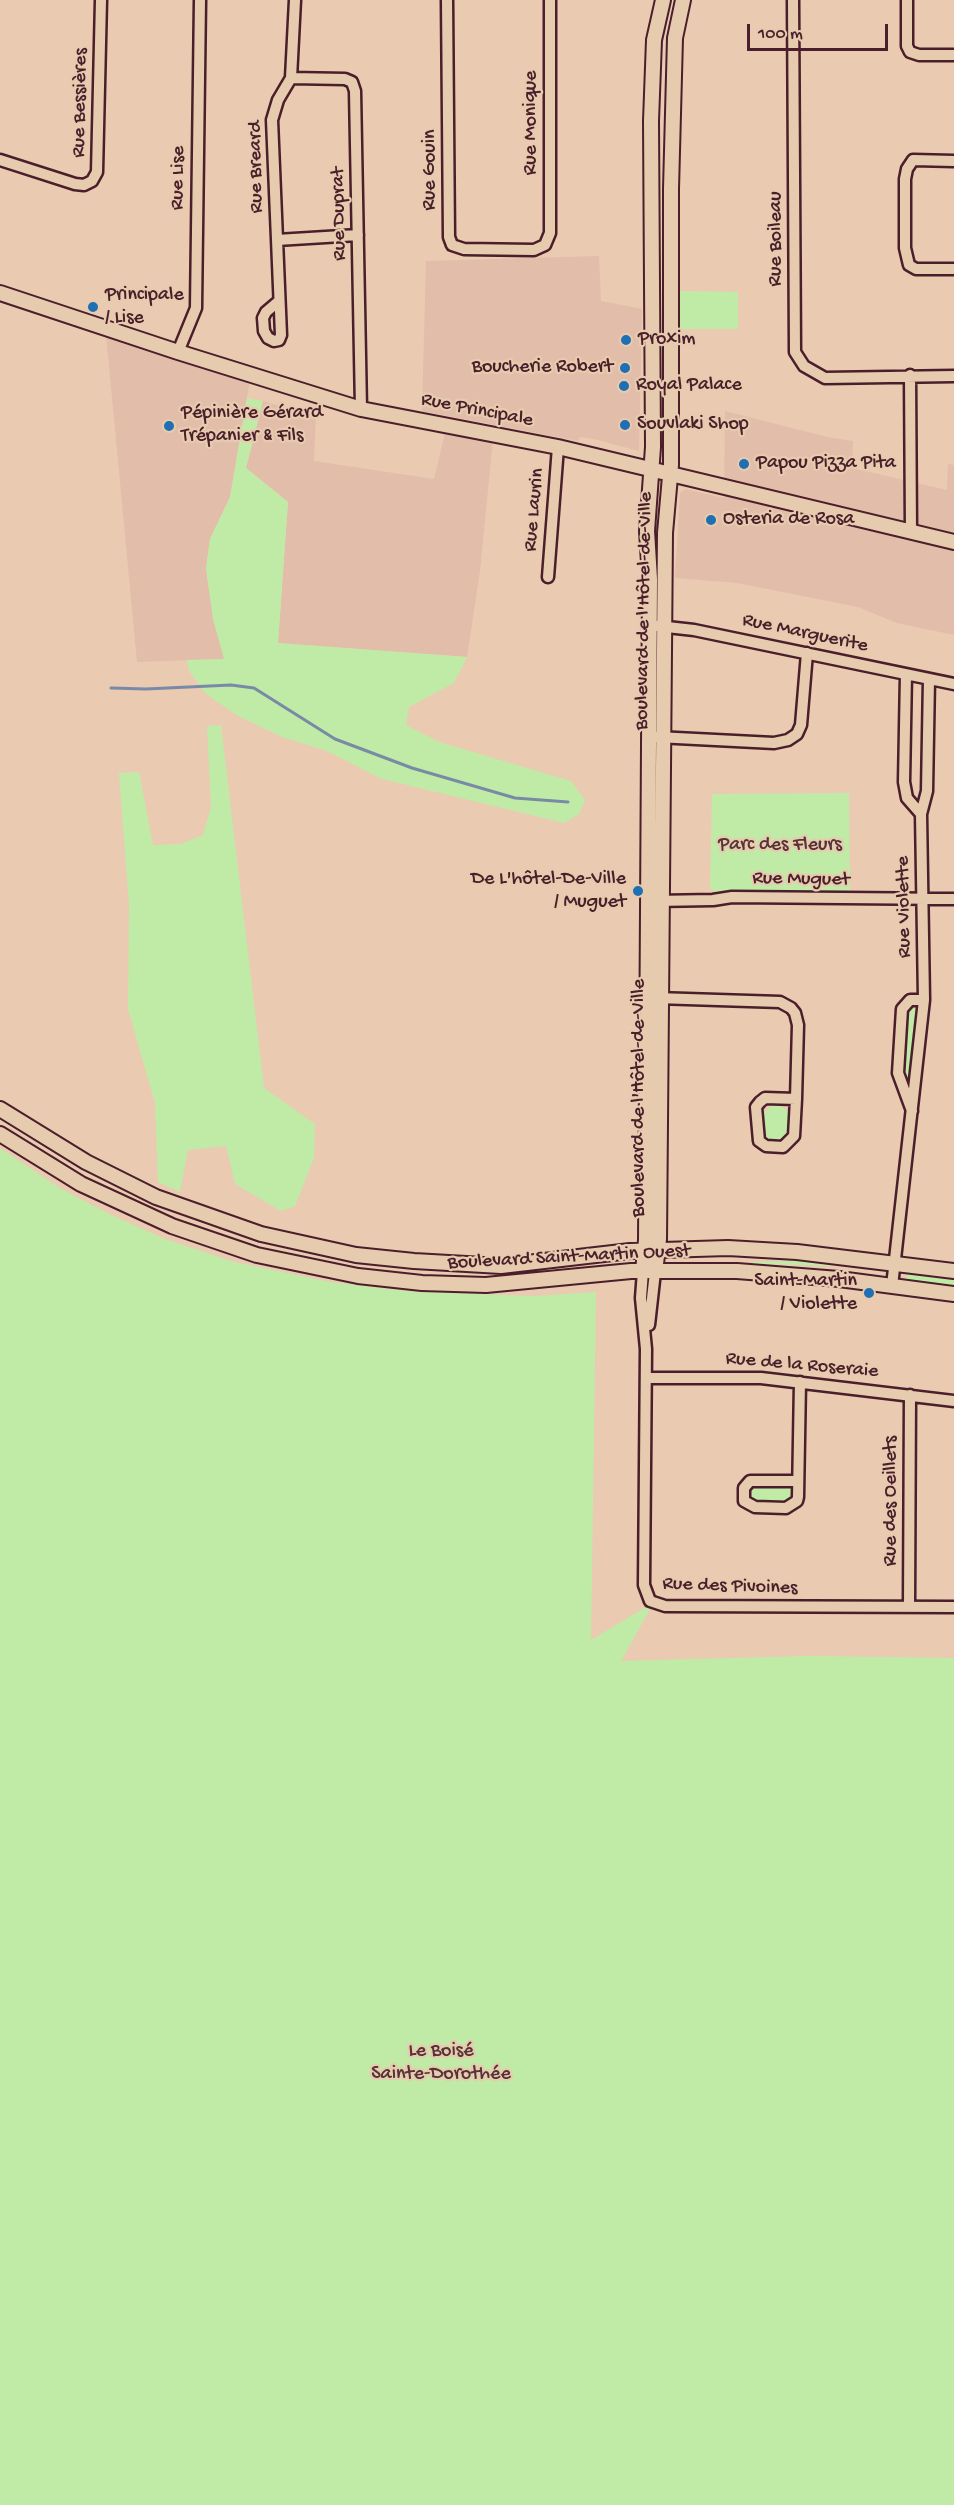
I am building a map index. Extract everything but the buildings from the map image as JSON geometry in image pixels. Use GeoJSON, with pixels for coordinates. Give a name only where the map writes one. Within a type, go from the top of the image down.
{"type":"FeatureCollection","features":[{"type":"Feature","properties":{"kind":"street","name":"Rue Bessières"},"geometry":{"type":"LineString","coordinates":[[0,160],[75,184],[84,185],[92,181],[97,172],[101,0]]}},
{"type":"Feature","properties":{"kind":"street","name":"Rue Lise"},"geometry":{"type":"LineString","coordinates":[[178,352],[196,308],[200,0]]}},
{"type":"Feature","properties":{"kind":"street","name":"Rue Breard"},"geometry":{"type":"LineString","coordinates":[[279,301],[272,120],[291,78],[295,0]]}},
{"type":"Feature","properties":{"kind":"street","name":"Rue Gouin"},"geometry":{"type":"LineString","coordinates":[[447,0],[449,237],[452,244],[464,249],[534,250],[545,245]]}},
{"type":"Feature","properties":{"kind":"street","name":"Rue Monique"},"geometry":{"type":"LineString","coordinates":[[545,245],[550,232],[550,0]]}},
{"type":"Feature","properties":{"kind":"street","name":"Boulevard de l'Hôtel-de-Ville"},"geometry":{"type":"LineString","coordinates":[[656,626],[647,518],[652,469],[654,40],[663,0]]}},
{"type":"Feature","properties":{"kind":"street","name":"Boulevard de l'Hôtel-de-Ville"},"geometry":{"type":"LineString","coordinates":[[646,1349],[652,1249],[656,626],[669,473],[675,38],[683,0]]}},
{"type":"Feature","properties":{"kind":"street","name":"Rue Boileau"},"geometry":{"type":"LineString","coordinates":[[793,0],[795,352],[804,366],[825,378],[954,376]]}},
{"type":"Feature","properties":{"kind":"street"},"geometry":{"type":"LineString","coordinates":[[907,0],[907,46],[910,51],[919,55],[954,55]]}},
{"type":"Feature","properties":{"kind":"street","name":"Rue Duprat"},"geometry":{"type":"LineString","coordinates":[[291,78],[345,79],[352,82],[355,91],[361,409]]}},
{"type":"Feature","properties":{"kind":"street"},"geometry":{"type":"LineString","coordinates":[[954,161],[913,160],[907,169],[905,179],[905,248],[909,265],[916,269],[954,269]]}},
{"type":"Feature","properties":{"kind":"street"},"geometry":{"type":"LineString","coordinates":[[277,240],[358,235]]}},
{"type":"Feature","properties":{"kind":"street","name":"Rue Principale"},"geometry":{"type":"LineString","coordinates":[[0,293],[361,409],[558,447],[954,542]]}},
{"type":"Feature","properties":{"kind":"street"},"geometry":{"type":"LineString","coordinates":[[651,346],[670,346]]}},
{"type":"Feature","properties":{"kind":"street"},"geometry":{"type":"LineString","coordinates":[[910,375],[911,532]]}},
{"type":"Feature","properties":{"kind":"street"},"geometry":{"type":"LineString","coordinates":[[653,380],[671,381]]}},
{"type":"Feature","properties":{"kind":"street","name":"Rue Laurin"},"geometry":{"type":"LineString","coordinates":[[548,577],[558,447]]}},
{"type":"Feature","properties":{"kind":"street","name":"Rue Marguerite"},"geometry":{"type":"LineString","coordinates":[[656,626],[694,630],[954,684]]}},
{"type":"Feature","properties":{"kind":"street"},"geometry":{"type":"LineString","coordinates":[[655,737],[774,743],[788,740],[797,734],[801,725],[807,653]]}},
{"type":"Feature","properties":{"kind":"street"},"geometry":{"type":"LineString","coordinates":[[906,674],[904,782],[907,798],[921,814]]}},
{"type":"Feature","properties":{"kind":"street","name":"Rue Violette"},"geometry":{"type":"LineString","coordinates":[[892,1286],[924,1000],[921,814],[927,791],[929,679]]}},
{"type":"Feature","properties":{"kind":"street","name":"Rue Muguet"},"geometry":{"type":"LineString","coordinates":[[654,901],[713,900],[732,897],[954,899]]}},
{"type":"Feature","properties":{"kind":"street"},"geometry":{"type":"LineString","coordinates":[[653,998],[780,1002],[790,1008],[795,1013],[798,1025],[796,1100],[794,1136],[790,1143],[783,1147],[766,1146],[759,1141],[756,1131],[756,1107],[760,1102],[765,1098],[796,1100]]}},
{"type":"Feature","properties":{"kind":"street","name":"Rue Violette"},"geometry":{"type":"LineString","coordinates":[[912,1111],[898,1073],[902,1009],[910,1000],[924,1000]]}},
{"type":"Feature","properties":{"kind":"street","name":"Boulevard Saint-Martin Ouest"},"geometry":{"type":"LineString","coordinates":[[0,1108],[64,1150],[156,1197],[233,1226],[309,1245],[399,1260],[501,1266],[652,1249],[777,1250],[954,1271]]}},
{"type":"Feature","properties":{"kind":"street","name":"Boulevard Saint-Martin Ouest"},"geometry":{"type":"LineString","coordinates":[[0,1134],[81,1184],[155,1219],[242,1250],[324,1270],[378,1279],[465,1285],[649,1271],[754,1272],[954,1294]]}},
{"type":"Feature","properties":{"kind":"street","name":"Rue des Pivoines"},"geometry":{"type":"LineString","coordinates":[[646,1349],[644,1585],[650,1601],[665,1606],[954,1607]]}},
{"type":"Feature","properties":{"kind":"street","name":"Rue de la Roseraie"},"geometry":{"type":"LineString","coordinates":[[646,1378],[720,1377],[800,1382],[954,1401]]}},
{"type":"Feature","properties":{"kind":"street"},"geometry":{"type":"LineString","coordinates":[[798,1480],[750,1481],[744,1488],[744,1501],[755,1507],[790,1507],[797,1501],[798,1480],[800,1382]]}},
{"type":"Feature","properties":{"kind":"street","name":"Rue des Oeillets"},"geometry":{"type":"LineString","coordinates":[[909,1607],[910,1395]]}},
{"type":"Feature","properties":{"kind":"shaded area"},"geometry":{"type":"Polygon","coordinates":[[[599,256],[601,301],[642,309],[639,451],[594,439],[580,437],[578,441],[422,411],[426,261],[599,256]]]}},
{"type":"Feature","properties":{"kind":"shaded area"},"geometry":{"type":"Polygon","coordinates":[[[106,334],[250,380],[230,497],[210,539],[206,568],[213,619],[225,659],[137,662],[106,334]]]}},
{"type":"Feature","properties":{"kind":"shaded area"},"geometry":{"type":"Polygon","coordinates":[[[263,401],[316,417],[314,461],[434,479],[445,433],[493,439],[480,571],[467,657],[278,643],[288,502],[246,468],[263,401]]]}},
{"type":"Feature","properties":{"kind":"shaded area"},"geometry":{"type":"Polygon","coordinates":[[[725,411],[827,437],[853,441],[852,468],[947,490],[948,464],[954,465],[954,635],[897,623],[858,607],[737,583],[675,578],[680,493],[685,489],[724,498],[725,411]]]}},
{"type":"Feature","properties":{"kind":"green space"},"geometry":{"type":"Polygon","coordinates":[[[671,291],[738,292],[738,329],[670,329],[671,291]]]}},
{"type":"Feature","properties":{"kind":"green space"},"geometry":{"type":"Polygon","coordinates":[[[247,398],[263,401],[246,468],[288,502],[278,643],[467,657],[454,683],[409,707],[406,725],[439,742],[571,781],[585,800],[579,814],[564,823],[382,779],[327,751],[282,737],[238,716],[206,694],[189,671],[187,660],[224,659],[213,619],[206,568],[210,539],[230,497],[247,398]]]}},
{"type":"Feature","properties":{"kind":"green space"},"geometry":{"type":"Polygon","coordinates":[[[221,725],[264,1088],[315,1124],[314,1158],[295,1206],[281,1211],[235,1184],[226,1146],[188,1150],[180,1192],[158,1182],[155,1103],[128,1009],[129,905],[119,773],[139,772],[153,845],[181,844],[203,835],[211,807],[207,726],[221,725]]]}},
{"type":"Feature","properties":{"kind":"green space","name":"Parc des Fleurs"},"geometry":{"type":"Polygon","coordinates":[[[849,793],[850,898],[732,897],[710,889],[712,794],[849,793]]]}},
{"type":"Feature","properties":{"kind":"green space"},"geometry":{"type":"Polygon","coordinates":[[[914,1008],[918,1013],[911,1078],[908,1083],[905,1081],[906,1013],[914,1008]]]}},
{"type":"Feature","properties":{"kind":"green space"},"geometry":{"type":"Polygon","coordinates":[[[771,1106],[781,1106],[789,1112],[788,1132],[782,1141],[770,1141],[765,1138],[764,1113],[771,1106]]]}},
{"type":"Feature","properties":{"kind":"green space","name":"Le Boisé Sainte-Dorothée"},"geometry":{"type":"Polygon","coordinates":[[[0,1148],[58,1187],[109,1214],[165,1239],[234,1262],[330,1282],[414,1292],[534,1296],[596,1292],[591,1640],[646,1607],[650,1609],[621,1661],[809,1656],[954,1658],[954,2505],[0,2505],[0,1148]]]}},
{"type":"Feature","properties":{"kind":"green space"},"geometry":{"type":"Polygon","coordinates":[[[799,1261],[840,1266],[753,1264],[753,1262],[799,1261]]]}},
{"type":"Feature","properties":{"kind":"green space"},"geometry":{"type":"Polygon","coordinates":[[[907,1274],[954,1280],[954,1286],[906,1280],[907,1274]]]}},
{"type":"Feature","properties":{"kind":"green space"},"geometry":{"type":"Polygon","coordinates":[[[757,1487],[785,1487],[791,1489],[792,1495],[786,1501],[756,1501],[751,1498],[750,1492],[757,1487]]]}},
{"type":"Feature","properties":{"kind":"waterway"},"geometry":{"type":"LineString","coordinates":[[111,688],[146,689],[231,685],[254,688],[335,739],[412,768],[515,798],[568,802]]}},
{"type":"Feature","properties":{"kind":"place","name":"Principale / Lise"},"geometry":{"type":"Point","coordinates":[93,307]}},
{"type":"Feature","properties":{"kind":"place","name":"Proxim"},"geometry":{"type":"Point","coordinates":[626,340]}},
{"type":"Feature","properties":{"kind":"place","name":"Boucherie Robert"},"geometry":{"type":"Point","coordinates":[625,368]}},
{"type":"Feature","properties":{"kind":"place","name":"Royal Palace"},"geometry":{"type":"Point","coordinates":[624,386]}},
{"type":"Feature","properties":{"kind":"place","name":"Souvlaki Shop"},"geometry":{"type":"Point","coordinates":[625,425]}},
{"type":"Feature","properties":{"kind":"place","name":"Pépinière Gérard Trépanier & Fils"},"geometry":{"type":"Point","coordinates":[169,426]}},
{"type":"Feature","properties":{"kind":"place","name":"Papou Pizza Pita"},"geometry":{"type":"Point","coordinates":[744,464]}},
{"type":"Feature","properties":{"kind":"place","name":"Osteria de Rosa"},"geometry":{"type":"Point","coordinates":[711,520]}},
{"type":"Feature","properties":{"kind":"place","name":"De L'hôtel-De-Ville / Muguet"},"geometry":{"type":"Point","coordinates":[638,891]}},
{"type":"Feature","properties":{"kind":"place","name":"Saint-Martin / Violette"},"geometry":{"type":"Point","coordinates":[869,1293]}}]}
